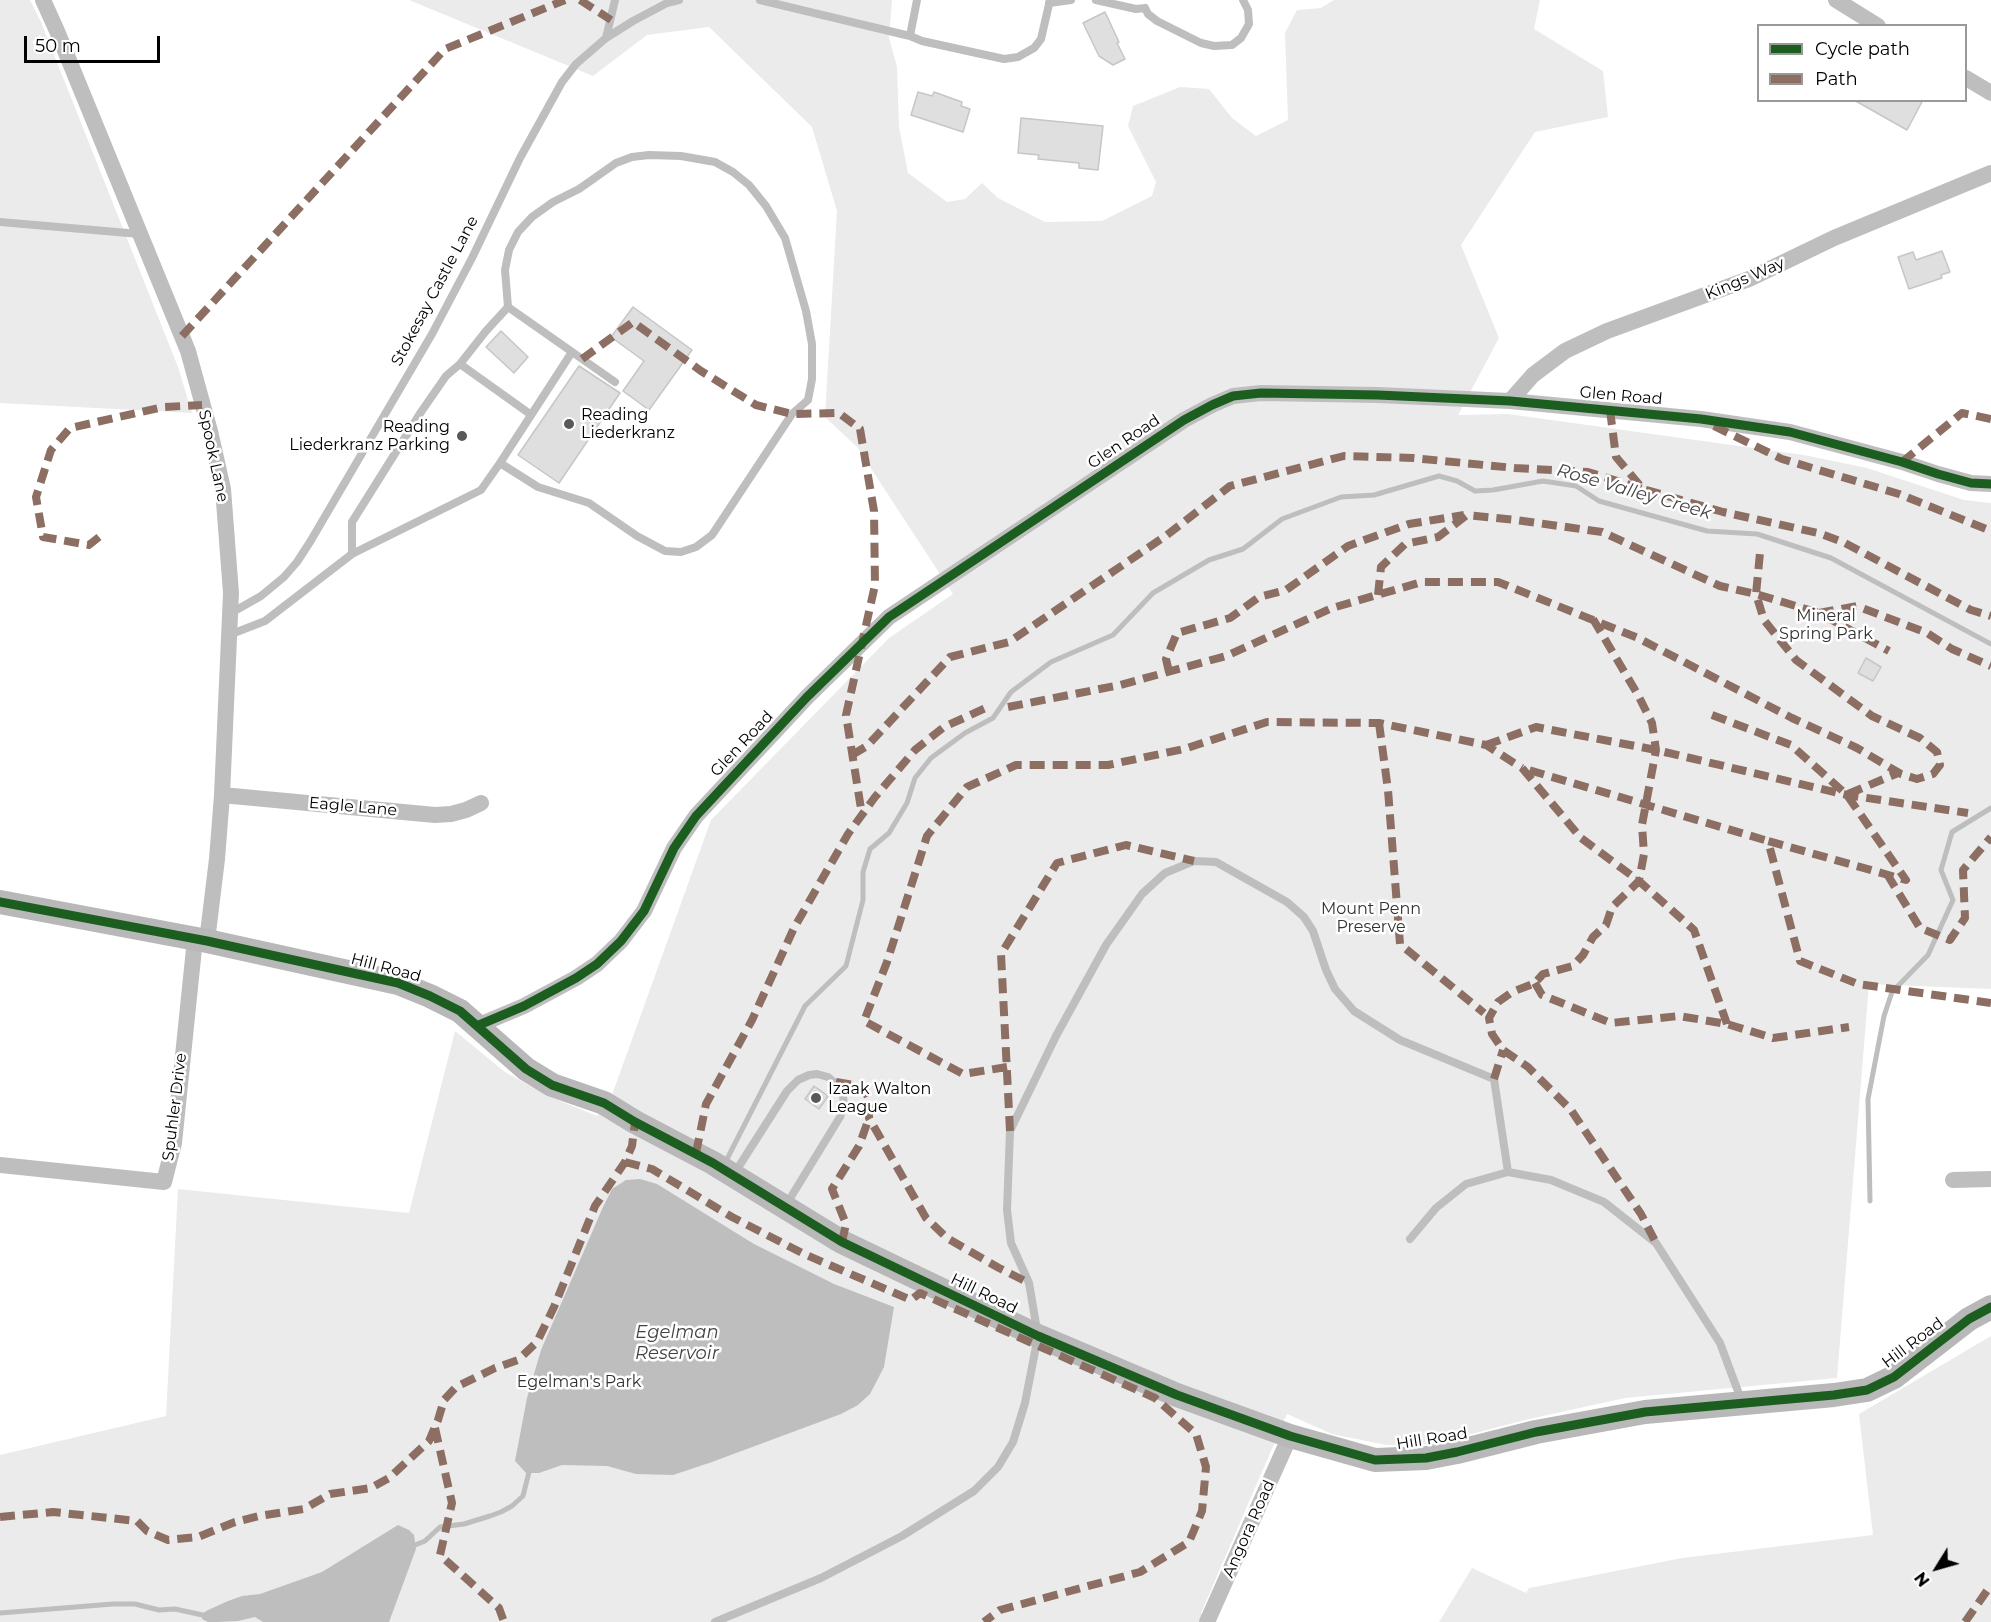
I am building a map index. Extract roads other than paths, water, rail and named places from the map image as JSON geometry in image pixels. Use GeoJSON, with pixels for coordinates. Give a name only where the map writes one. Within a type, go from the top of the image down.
{"type":"FeatureCollection","features":[{"type":"Feature","properties":{"kind":"street","name":"Spook Lane"},"geometry":{"type":"LineString","coordinates":[[43,0],[188,351],[210,431],[224,498],[231,593],[222,795],[216,870],[201,940]]}},
{"type":"Feature","properties":{"kind":"street"},"geometry":{"type":"LineString","coordinates":[[1836,0],[1875,24]]}},
{"type":"Feature","properties":{"kind":"street"},"geometry":{"type":"LineString","coordinates":[[1967,79],[1991,93]]}},
{"type":"Feature","properties":{"kind":"street","name":"Kings Way"},"geometry":{"type":"LineString","coordinates":[[1510,401],[1533,375],[1565,351],[1606,331],[1749,279],[1834,238],[1991,172]]}},
{"type":"Feature","properties":{"kind":"street","name":"Glen Road"},"geometry":{"type":"LineString","coordinates":[[478,1025],[524,1006],[576,978],[597,964],[621,941],[644,910],[674,848],[696,816],[807,697],[889,617],[1184,420],[1233,396],[1261,393],[1378,395],[1510,401],[1701,419],[1791,432],[1971,483],[1991,484]]}},
{"type":"Feature","properties":{"kind":"street","name":"Eagle Lane"},"geometry":{"type":"LineString","coordinates":[[222,795],[435,814],[451,814],[482,802]]}},
{"type":"Feature","properties":{"kind":"street","name":"Hill Road"},"geometry":{"type":"LineString","coordinates":[[0,902],[201,940],[398,983],[460,1011],[526,1069],[552,1085],[604,1103],[733,1175],[842,1242],[1038,1336],[1177,1395],[1290,1436],[1375,1460],[1408,1460],[1458,1452],[1536,1431],[1645,1412],[1867,1390],[1894,1377],[1969,1319],[1991,1307]]}},
{"type":"Feature","properties":{"kind":"street","name":"Spuhler Drive"},"geometry":{"type":"LineString","coordinates":[[0,1165],[164,1182],[174,1143],[201,940]]}},
{"type":"Feature","properties":{"kind":"street"},"geometry":{"type":"LineString","coordinates":[[1953,1180],[1991,1179]]}},
{"type":"Feature","properties":{"kind":"street","name":"Angora Road"},"geometry":{"type":"LineString","coordinates":[[1207,1622],[1290,1436]]}},
{"type":"Feature","properties":{"kind":"lane"},"geometry":{"type":"LineString","coordinates":[[606,38],[615,0]]}},
{"type":"Feature","properties":{"kind":"lane","name":"Stokesay Castle Lane"},"geometry":{"type":"LineString","coordinates":[[230,614],[261,596],[284,577],[297,562],[432,334],[552,98],[576,64],[606,38],[642,16],[667,3],[679,0]]}},
{"type":"Feature","properties":{"kind":"lane"},"geometry":{"type":"LineString","coordinates":[[760,0],[1004,59],[1018,57],[1034,48],[1041,39],[1049,1],[1071,0]]}},
{"type":"Feature","properties":{"kind":"lane"},"geometry":{"type":"LineString","coordinates":[[910,36],[917,0]]}},
{"type":"Feature","properties":{"kind":"lane"},"geometry":{"type":"LineString","coordinates":[[1096,0],[1136,9],[1147,4],[1148,14],[1157,21],[1201,43],[1214,46],[1232,45],[1241,38],[1249,24],[1248,10],[1243,0]]}},
{"type":"Feature","properties":{"kind":"lane"},"geometry":{"type":"LineString","coordinates":[[352,554],[352,522],[421,411],[446,376],[460,364],[508,307],[505,270],[509,250],[518,232],[532,217],[553,202],[579,189],[616,163],[632,157],[681,156],[715,162],[734,172],[749,184],[786,238],[813,344],[812,379],[808,400],[792,414],[712,535],[696,547],[681,552],[665,551],[637,536],[589,503],[537,487],[500,462]]}},
{"type":"Feature","properties":{"kind":"lane"},"geometry":{"type":"LineString","coordinates":[[0,222],[140,234]]}},
{"type":"Feature","properties":{"kind":"lane"},"geometry":{"type":"LineString","coordinates":[[508,307],[615,382]]}},
{"type":"Feature","properties":{"kind":"lane"},"geometry":{"type":"LineString","coordinates":[[229,634],[265,621],[352,554],[482,490],[572,352]]}},
{"type":"Feature","properties":{"kind":"lane"},"geometry":{"type":"LineString","coordinates":[[460,364],[530,414]]}},
{"type":"Feature","properties":{"kind":"lane"},"geometry":{"type":"LineString","coordinates":[[715,1622],[821,1578],[902,1536],[974,1491],[998,1467],[1013,1442],[1025,1403],[1038,1336],[1029,1282],[1011,1243],[1006,1210],[1011,1131],[1056,1036],[1106,945],[1142,894],[1165,873],[1194,861],[1216,862],[1287,902],[1304,917],[1313,931],[1335,989],[1354,1011],[1400,1040],[1494,1079],[1508,1172]]}},
{"type":"Feature","properties":{"kind":"lane"},"geometry":{"type":"LineString","coordinates":[[733,1175],[787,1091],[798,1080],[809,1075],[817,1074],[828,1077],[842,1089],[844,1104],[840,1117],[784,1208]]}},
{"type":"Feature","properties":{"kind":"lane"},"geometry":{"type":"LineString","coordinates":[[1410,1239],[1436,1208],[1466,1184],[1508,1172],[1551,1180],[1604,1202],[1656,1243],[1720,1343],[1742,1402]]}},
{"type":"Feature","properties":{"kind":"water","name":"Egelman Reservoir"},"geometry":{"type":"Polygon","coordinates":[[[640,1179],[657,1184],[754,1244],[834,1284],[894,1307],[884,1367],[870,1394],[858,1405],[841,1414],[673,1475],[636,1474],[607,1466],[562,1465],[539,1473],[526,1473],[515,1461],[527,1398],[541,1350],[612,1189],[626,1180],[640,1179]]]}},
{"type":"Feature","properties":{"kind":"water"},"geometry":{"type":"Polygon","coordinates":[[[398,1525],[414,1535],[416,1549],[389,1622],[263,1622],[255,1617],[238,1621],[208,1622],[202,1619],[202,1614],[206,1611],[228,1601],[242,1596],[260,1594],[322,1572],[398,1525]]]}},
{"type":"Feature","properties":{"kind":"waterway","name":"Rose Valley Creek"},"geometry":{"type":"LineString","coordinates":[[727,1159],[805,1006],[846,966],[863,900],[863,872],[870,849],[889,833],[907,803],[915,778],[931,758],[965,733],[993,718],[1011,692],[1051,662],[1113,635],[1153,593],[1209,560],[1243,549],[1282,519],[1341,497],[1374,495],[1439,476],[1457,481],[1475,491],[1543,481],[1576,486],[1599,501],[1707,531],[1757,534],[1831,558],[1991,644]]}},
{"type":"Feature","properties":{"kind":"waterway"},"geometry":{"type":"LineString","coordinates":[[1870,1201],[1868,1099],[1884,1016],[1892,992],[1928,955],[1953,900],[1941,870],[1952,832],[1991,808]]}},
{"type":"Feature","properties":{"kind":"waterway"},"geometry":{"type":"LineString","coordinates":[[410,1547],[425,1541],[440,1527],[464,1524],[512,1506],[523,1496],[530,1468]]}},
{"type":"Feature","properties":{"kind":"waterway"},"geometry":{"type":"LineString","coordinates":[[0,1613],[135,1604],[159,1610],[175,1609],[207,1616]]}},
{"type":"Feature","properties":{"kind":"place","name":"Reading Liederkranz"},"geometry":{"type":"Point","coordinates":[569,424]}},
{"type":"Feature","properties":{"kind":"place","name":"Reading Liederkranz Parking"},"geometry":{"type":"Point","coordinates":[462,436]}},
{"type":"Feature","properties":{"kind":"place","name":"Izaak Walton League"},"geometry":{"type":"Point","coordinates":[816,1098]}},
{"type":"Feature","properties":{"kind":"park label","name":"Mineral Spring Park"},"geometry":{"type":"Point","coordinates":[1826,625]}},
{"type":"Feature","properties":{"kind":"park label","name":"Mount Penn Preserve"},"geometry":{"type":"Point","coordinates":[1371,918]}},
{"type":"Feature","properties":{"kind":"park label","name":"Egelman's Park"},"geometry":{"type":"Point","coordinates":[579,1382]}}]}
